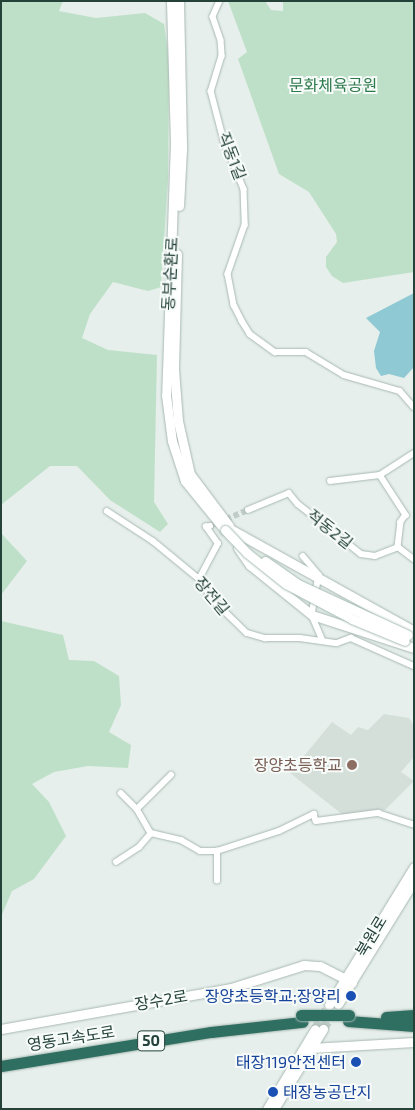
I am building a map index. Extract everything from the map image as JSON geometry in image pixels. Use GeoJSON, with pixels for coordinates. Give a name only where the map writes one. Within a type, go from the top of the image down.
{"type":"FeatureCollection","features":[{"type":"Feature","properties":{"kind":"highway"},"geometry":{"type":"LineString","coordinates":[[384,1017],[414,1014]]}},
{"type":"Feature","properties":{"kind":"highway","name":"영동고속도로"},"geometry":{"type":"LineString","coordinates":[[1,1059],[218,1024],[384,1017],[414,1021]]}},
{"type":"Feature","properties":{"kind":"highway","name":"영동고속도로"},"geometry":{"type":"LineString","coordinates":[[348,1018],[414,1026]]}},
{"type":"Feature","properties":{"kind":"highway","name":"영동고속도로"},"geometry":{"type":"LineString","coordinates":[[1,1066],[302,1019]]}},
{"type":"Feature","properties":{"kind":"street","name":"동부순환로"},"geometry":{"type":"LineString","coordinates":[[171,1],[175,142],[166,395],[172,441],[186,481],[229,530]]}},
{"type":"Feature","properties":{"kind":"street","name":"동부순환로"},"geometry":{"type":"LineString","coordinates":[[179,1],[182,149],[175,393],[178,421],[190,474],[229,530]]}},
{"type":"Feature","properties":{"kind":"street","name":"직동1길"},"geometry":{"type":"LineString","coordinates":[[220,1],[213,17],[221,40],[222,56],[211,91],[224,141],[244,189],[245,225],[228,274],[234,306],[250,334],[275,352],[306,352],[344,375],[400,391],[414,407]]}},
{"type":"Feature","properties":{"kind":"street"},"geometry":{"type":"LineString","coordinates":[[330,480],[380,475],[414,453]]}},
{"type":"Feature","properties":{"kind":"street"},"geometry":{"type":"LineString","coordinates":[[380,475],[406,515],[401,522],[398,547],[414,559]]}},
{"type":"Feature","properties":{"kind":"street","name":"적동2길"},"geometry":{"type":"LineString","coordinates":[[248,510],[289,493],[361,554],[375,556],[398,547]]}},
{"type":"Feature","properties":{"kind":"street","name":"장전길"},"geometry":{"type":"LineString","coordinates":[[107,511],[153,541],[199,579],[210,598],[247,633],[265,638],[337,642],[351,638],[414,666]]}},
{"type":"Feature","properties":{"kind":"street"},"geometry":{"type":"LineString","coordinates":[[199,579],[218,544],[206,527],[210,526]]}},
{"type":"Feature","properties":{"kind":"street"},"geometry":{"type":"LineString","coordinates":[[229,530],[319,576],[411,638]]}},
{"type":"Feature","properties":{"kind":"street"},"geometry":{"type":"LineString","coordinates":[[229,530],[250,565],[312,615],[414,648]]}},
{"type":"Feature","properties":{"kind":"street"},"geometry":{"type":"LineString","coordinates":[[229,530],[286,584],[352,619],[411,638]]}},
{"type":"Feature","properties":{"kind":"street"},"geometry":{"type":"LineString","coordinates":[[303,556],[319,576],[312,615],[323,641]]}},
{"type":"Feature","properties":{"kind":"street"},"geometry":{"type":"LineString","coordinates":[[137,809],[171,775]]}},
{"type":"Feature","properties":{"kind":"street"},"geometry":{"type":"LineString","coordinates":[[121,793],[137,809],[151,833],[180,840],[200,851],[218,851],[279,830],[314,814],[316,821],[378,813],[414,826]]}},
{"type":"Feature","properties":{"kind":"street"},"geometry":{"type":"LineString","coordinates":[[116,862],[139,847],[151,833]]}},
{"type":"Feature","properties":{"kind":"street"},"geometry":{"type":"LineString","coordinates":[[217,881],[218,851]]}},
{"type":"Feature","properties":{"kind":"street","name":"북원로"},"geometry":{"type":"LineString","coordinates":[[333,1005],[408,885],[414,867]]}},
{"type":"Feature","properties":{"kind":"street","name":"장수2로"},"geometry":{"type":"LineString","coordinates":[[1,1029],[231,988],[304,965],[320,966],[349,979]]}},
{"type":"Feature","properties":{"kind":"street"},"geometry":{"type":"LineString","coordinates":[[274,1109],[319,1029]]}},
{"type":"Feature","properties":{"kind":"street"},"geometry":{"type":"LineString","coordinates":[[309,1046],[414,1042]]}},
{"type":"Feature","properties":{"kind":"street"},"geometry":{"type":"LineString","coordinates":[[267,1109],[309,1046]]}},
{"type":"Feature","properties":{"kind":"shaded area","name":"장양초등학교"},"geometry":{"type":"Polygon","coordinates":[[[384,714],[409,718],[414,726],[414,757],[401,772],[414,781],[385,810],[343,815],[290,773],[332,722],[351,735],[358,727],[368,730],[384,714]]]}},
{"type":"Feature","properties":{"kind":"green space"},"geometry":{"type":"Polygon","coordinates":[[[1,1],[63,1],[59,11],[96,18],[145,13],[164,24],[169,59],[168,179],[161,287],[148,291],[113,282],[90,314],[82,338],[108,350],[157,355],[154,502],[168,524],[160,532],[110,500],[77,466],[50,466],[1,505],[1,1]]]}},
{"type":"Feature","properties":{"kind":"green space","name":"문화체육공원"},"geometry":{"type":"Polygon","coordinates":[[[228,1],[265,1],[271,10],[283,11],[283,1],[414,1],[414,272],[343,283],[332,276],[326,267],[326,257],[337,242],[336,234],[309,192],[279,174],[238,59],[247,52],[228,1]]]}},
{"type":"Feature","properties":{"kind":"green space"},"geometry":{"type":"Polygon","coordinates":[[[1,533],[27,561],[1,595],[1,533]]]}},
{"type":"Feature","properties":{"kind":"green space"},"geometry":{"type":"Polygon","coordinates":[[[1,621],[63,635],[69,660],[94,661],[119,676],[121,705],[109,732],[131,745],[128,768],[88,766],[54,772],[32,784],[49,802],[66,836],[34,879],[12,891],[1,917],[1,621]]]}},
{"type":"Feature","properties":{"kind":"water"},"geometry":{"type":"Polygon","coordinates":[[[414,293],[414,367],[404,378],[389,374],[381,376],[376,368],[374,351],[380,332],[366,318],[414,293]]]}},
{"type":"Feature","properties":{"kind":"tunnel"},"geometry":{"type":"LineString","coordinates":[[210,526],[248,510]]}},
{"type":"Feature","properties":{"kind":"tunnel"},"geometry":{"type":"LineString","coordinates":[[323,1029],[338,1004]]}},
{"type":"Feature","properties":{"kind":"tunnel"},"geometry":{"type":"LineString","coordinates":[[315,1029],[329,1005]]}},
{"type":"Feature","properties":{"kind":"place","name":"장양초등학교"},"geometry":{"type":"Point","coordinates":[352,765]}},
{"type":"Feature","properties":{"kind":"place","name":"장양초등학교;장양리"},"geometry":{"type":"Point","coordinates":[351,996]}},
{"type":"Feature","properties":{"kind":"place","name":"태장119안전센터"},"geometry":{"type":"Point","coordinates":[356,1062]}},
{"type":"Feature","properties":{"kind":"place","name":"태장농공단지"},"geometry":{"type":"Point","coordinates":[273,1092]}}]}
